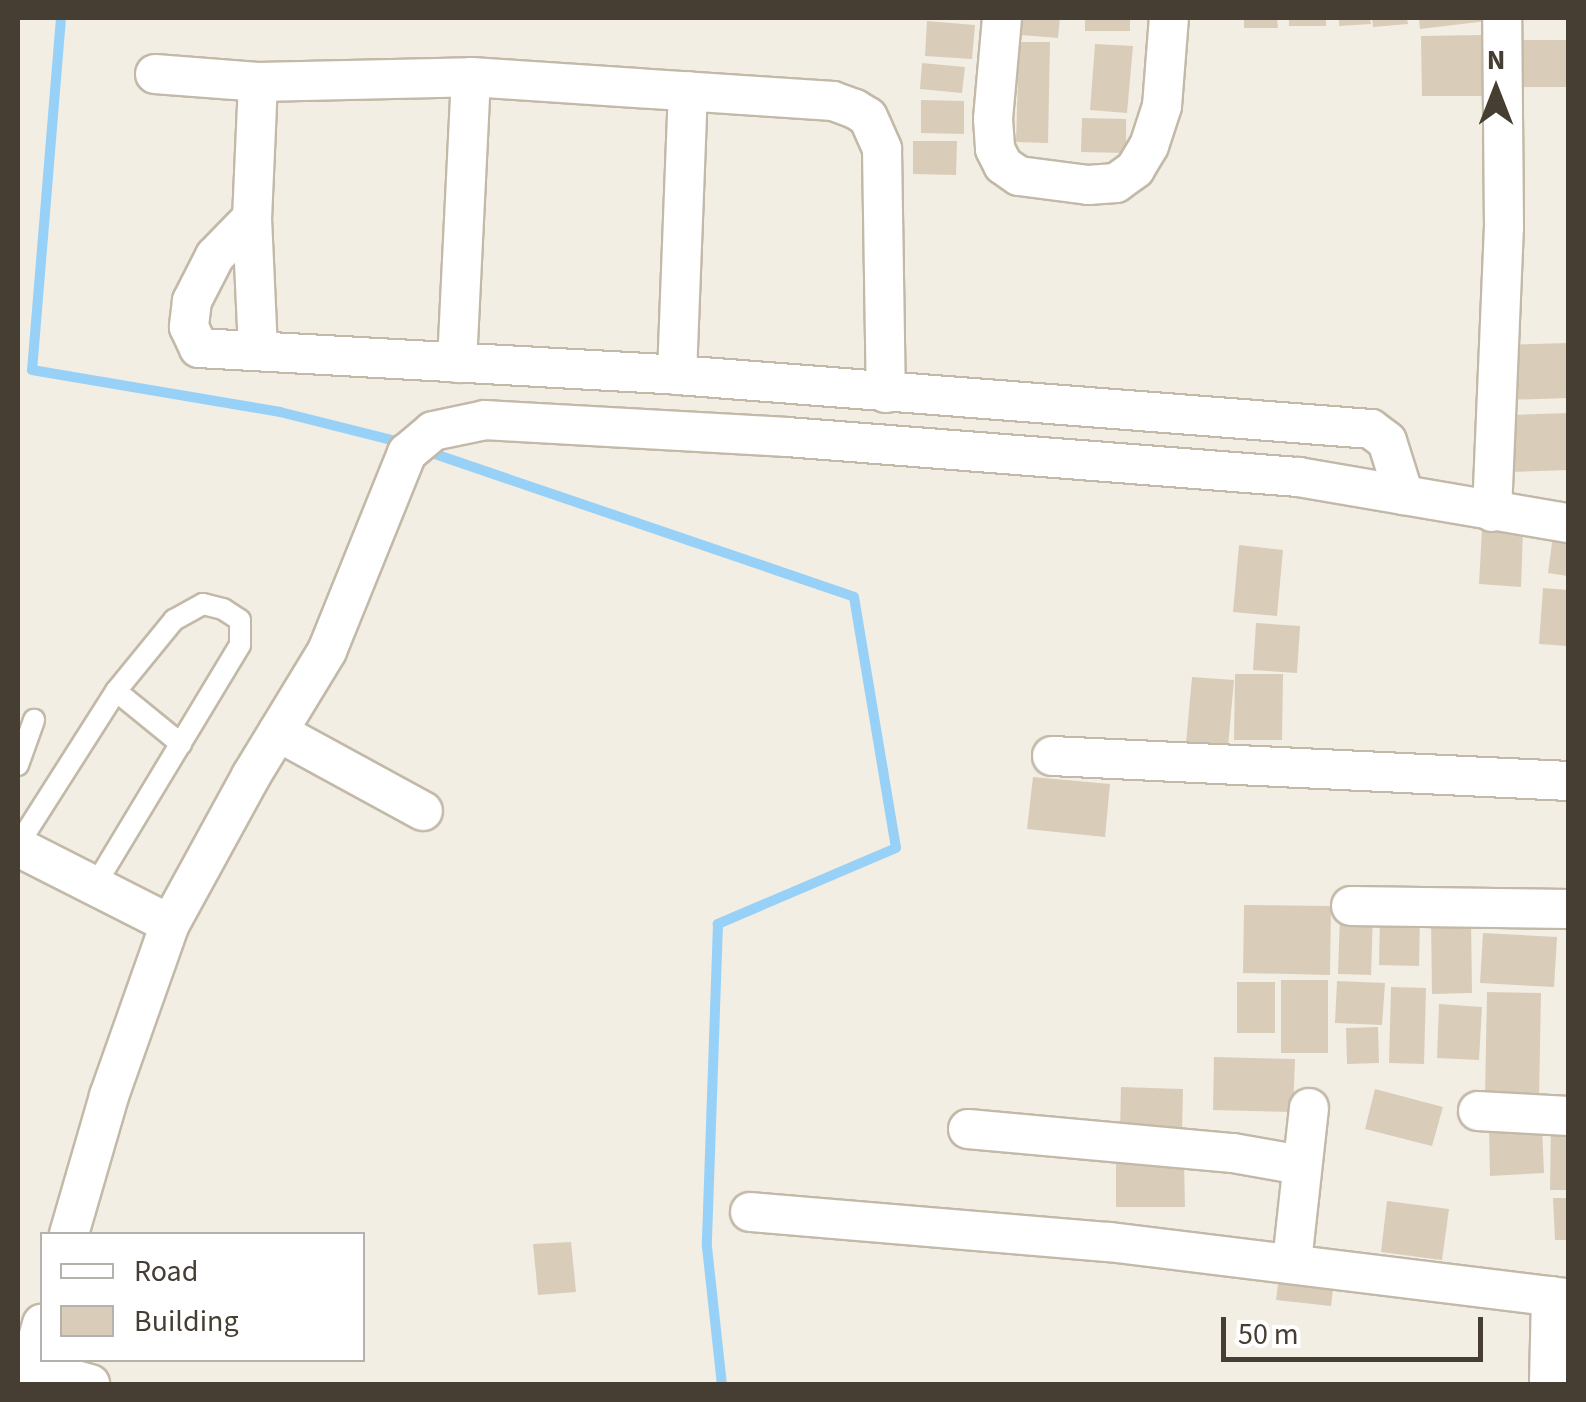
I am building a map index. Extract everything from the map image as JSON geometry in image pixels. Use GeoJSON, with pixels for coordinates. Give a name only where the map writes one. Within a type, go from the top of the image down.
{"type":"FeatureCollection","features":[{"type":"Feature","properties":{"kind":"street"},"geometry":{"type":"LineString","coordinates":[[1002,18],[993,119],[995,149],[1003,165],[1018,176],[1088,186],[1116,182],[1136,169],[1150,146],[1162,106],[1168,18]]}},
{"type":"Feature","properties":{"kind":"street"},"geometry":{"type":"LineString","coordinates":[[1492,512],[1504,228],[1502,18]]}},
{"type":"Feature","properties":{"kind":"street"},"geometry":{"type":"LineString","coordinates":[[155,74],[258,82],[471,77],[832,101],[868,117],[882,149],[886,393]]}},
{"type":"Feature","properties":{"kind":"street"},"geometry":{"type":"LineString","coordinates":[[457,363],[471,77]]}},
{"type":"Feature","properties":{"kind":"street"},"geometry":{"type":"LineString","coordinates":[[258,82],[252,218],[258,348]]}},
{"type":"Feature","properties":{"kind":"street"},"geometry":{"type":"LineString","coordinates":[[677,375],[688,91]]}},
{"type":"Feature","properties":{"kind":"street"},"geometry":{"type":"LineString","coordinates":[[252,218],[215,256],[192,301],[190,327],[199,348],[258,348],[677,375],[1371,429],[1387,441],[1404,496]]}},
{"type":"Feature","properties":{"kind":"street"},"geometry":{"type":"LineString","coordinates":[[70,1232],[109,1096],[170,924],[333,636],[420,442],[485,420],[787,437],[1298,477],[1568,523]]}},
{"type":"Feature","properties":{"kind":"street"},"geometry":{"type":"LineString","coordinates":[[278,732],[423,810]]}},
{"type":"Feature","properties":{"kind":"street"},"geometry":{"type":"LineString","coordinates":[[1052,756],[1568,781]]}},
{"type":"Feature","properties":{"kind":"street"},"geometry":{"type":"LineString","coordinates":[[18,846],[170,924]]}},
{"type":"Feature","properties":{"kind":"street"},"geometry":{"type":"LineString","coordinates":[[1351,906],[1568,909]]}},
{"type":"Feature","properties":{"kind":"street"},"geometry":{"type":"LineString","coordinates":[[1292,1262],[1309,1108]]}},
{"type":"Feature","properties":{"kind":"street"},"geometry":{"type":"LineString","coordinates":[[1478,1111],[1568,1116]]}},
{"type":"Feature","properties":{"kind":"street"},"geometry":{"type":"LineString","coordinates":[[968,1129],[1232,1153],[1301,1165]]}},
{"type":"Feature","properties":{"kind":"street"},"geometry":{"type":"LineString","coordinates":[[750,1212],[1108,1242],[1560,1297],[1549,1384]]}},
{"type":"Feature","properties":{"kind":"street"},"geometry":{"type":"LineString","coordinates":[[40,1329],[24,1366],[90,1384]]}},
{"type":"Feature","properties":{"kind":"lane"},"geometry":{"type":"LineString","coordinates":[[18,846],[116,692],[174,620],[203,604],[223,609],[240,620],[240,646],[96,884]]}},
{"type":"Feature","properties":{"kind":"lane"},"geometry":{"type":"LineString","coordinates":[[116,692],[181,744]]}},
{"type":"Feature","properties":{"kind":"lane"},"geometry":{"type":"LineString","coordinates":[[19,760],[34,720]]}},
{"type":"Feature","properties":{"kind":"building"},"geometry":{"type":"Polygon","coordinates":[[[1022,18],[1060,18],[1058,38],[1021,35],[1022,18]]]}},
{"type":"Feature","properties":{"kind":"building"},"geometry":{"type":"Polygon","coordinates":[[[1085,18],[1130,18],[1130,31],[1085,31],[1085,18]]]}},
{"type":"Feature","properties":{"kind":"building"},"geometry":{"type":"Polygon","coordinates":[[[1244,18],[1277,18],[1278,28],[1244,28],[1244,18]]]}},
{"type":"Feature","properties":{"kind":"building"},"geometry":{"type":"Polygon","coordinates":[[[1289,18],[1326,18],[1326,26],[1289,26],[1289,18]]]}},
{"type":"Feature","properties":{"kind":"building"},"geometry":{"type":"Polygon","coordinates":[[[1339,18],[1370,18],[1371,24],[1339,26],[1339,18]]]}},
{"type":"Feature","properties":{"kind":"building"},"geometry":{"type":"Polygon","coordinates":[[[1372,18],[1407,18],[1408,24],[1373,27],[1372,18]]]}},
{"type":"Feature","properties":{"kind":"building"},"geometry":{"type":"Polygon","coordinates":[[[1419,18],[1487,18],[1487,21],[1420,29],[1419,18]]]}},
{"type":"Feature","properties":{"kind":"building"},"geometry":{"type":"Polygon","coordinates":[[[927,21],[975,25],[972,59],[925,56],[927,21]]]}},
{"type":"Feature","properties":{"kind":"building"},"geometry":{"type":"Polygon","coordinates":[[[1481,35],[1482,96],[1422,96],[1421,36],[1481,35]]]}},
{"type":"Feature","properties":{"kind":"building"},"geometry":{"type":"Polygon","coordinates":[[[1523,40],[1568,40],[1568,87],[1523,87],[1523,40]]]}},
{"type":"Feature","properties":{"kind":"building"},"geometry":{"type":"Polygon","coordinates":[[[1019,42],[1050,42],[1048,143],[1016,142],[1019,42]]]}},
{"type":"Feature","properties":{"kind":"building"},"geometry":{"type":"Polygon","coordinates":[[[1095,44],[1133,46],[1127,113],[1090,110],[1095,44]]]}},
{"type":"Feature","properties":{"kind":"building"},"geometry":{"type":"Polygon","coordinates":[[[922,63],[965,67],[962,93],[920,89],[922,63]]]}},
{"type":"Feature","properties":{"kind":"building"},"geometry":{"type":"Polygon","coordinates":[[[921,100],[964,101],[964,134],[921,133],[921,100]]]}},
{"type":"Feature","properties":{"kind":"building"},"geometry":{"type":"Polygon","coordinates":[[[1082,118],[1126,119],[1126,153],[1081,152],[1082,118]]]}},
{"type":"Feature","properties":{"kind":"building"},"geometry":{"type":"Polygon","coordinates":[[[913,141],[957,141],[956,175],[913,174],[913,141]]]}},
{"type":"Feature","properties":{"kind":"building"},"geometry":{"type":"Polygon","coordinates":[[[1568,343],[1568,398],[1506,400],[1503,345],[1568,343]]]}},
{"type":"Feature","properties":{"kind":"building"},"geometry":{"type":"Polygon","coordinates":[[[1568,413],[1568,470],[1510,472],[1508,415],[1568,413]]]}},
{"type":"Feature","properties":{"kind":"building"},"geometry":{"type":"Polygon","coordinates":[[[1482,529],[1523,530],[1521,587],[1479,584],[1482,529]]]}},
{"type":"Feature","properties":{"kind":"building"},"geometry":{"type":"Polygon","coordinates":[[[1553,535],[1568,537],[1568,576],[1548,573],[1553,535]]]}},
{"type":"Feature","properties":{"kind":"building"},"geometry":{"type":"Polygon","coordinates":[[[1239,545],[1283,550],[1277,616],[1233,612],[1239,545]]]}},
{"type":"Feature","properties":{"kind":"building"},"geometry":{"type":"Polygon","coordinates":[[[1543,588],[1568,590],[1568,646],[1539,644],[1543,588]]]}},
{"type":"Feature","properties":{"kind":"building"},"geometry":{"type":"Polygon","coordinates":[[[1256,623],[1300,626],[1297,673],[1253,670],[1256,623]]]}},
{"type":"Feature","properties":{"kind":"building"},"geometry":{"type":"Polygon","coordinates":[[[1235,674],[1283,674],[1282,740],[1234,740],[1235,674]]]}},
{"type":"Feature","properties":{"kind":"building"},"geometry":{"type":"Polygon","coordinates":[[[1192,677],[1234,680],[1227,758],[1185,755],[1192,677]]]}},
{"type":"Feature","properties":{"kind":"building"},"geometry":{"type":"Polygon","coordinates":[[[1033,777],[1110,784],[1105,837],[1027,829],[1033,777]]]}},
{"type":"Feature","properties":{"kind":"building"},"geometry":{"type":"Polygon","coordinates":[[[1244,905],[1331,906],[1330,975],[1243,973],[1244,905]]]}},
{"type":"Feature","properties":{"kind":"building"},"geometry":{"type":"Polygon","coordinates":[[[1340,913],[1373,914],[1371,975],[1338,974],[1340,913]]]}},
{"type":"Feature","properties":{"kind":"building"},"geometry":{"type":"Polygon","coordinates":[[[1380,915],[1420,916],[1419,966],[1379,965],[1380,915]]]}},
{"type":"Feature","properties":{"kind":"building"},"geometry":{"type":"Polygon","coordinates":[[[1471,917],[1472,993],[1432,994],[1431,918],[1471,917]]]}},
{"type":"Feature","properties":{"kind":"building"},"geometry":{"type":"Polygon","coordinates":[[[1483,933],[1557,937],[1554,987],[1480,983],[1483,933]]]}},
{"type":"Feature","properties":{"kind":"building"},"geometry":{"type":"Polygon","coordinates":[[[1281,980],[1328,980],[1328,1053],[1281,1053],[1281,980]]]}},
{"type":"Feature","properties":{"kind":"building"},"geometry":{"type":"Polygon","coordinates":[[[1337,981],[1385,983],[1382,1025],[1335,1023],[1337,981]]]}},
{"type":"Feature","properties":{"kind":"building"},"geometry":{"type":"Polygon","coordinates":[[[1237,982],[1275,982],[1275,1033],[1237,1033],[1237,982]]]}},
{"type":"Feature","properties":{"kind":"building"},"geometry":{"type":"Polygon","coordinates":[[[1391,987],[1426,988],[1424,1064],[1389,1063],[1391,987]]]}},
{"type":"Feature","properties":{"kind":"building"},"geometry":{"type":"Polygon","coordinates":[[[1487,992],[1541,993],[1539,1098],[1485,1097],[1487,992]]]}},
{"type":"Feature","properties":{"kind":"building"},"geometry":{"type":"Polygon","coordinates":[[[1439,1004],[1482,1007],[1479,1060],[1437,1058],[1439,1004]]]}},
{"type":"Feature","properties":{"kind":"building"},"geometry":{"type":"Polygon","coordinates":[[[1378,1027],[1379,1063],[1347,1064],[1346,1028],[1378,1027]]]}},
{"type":"Feature","properties":{"kind":"building"},"geometry":{"type":"Polygon","coordinates":[[[1214,1057],[1295,1059],[1293,1112],[1213,1110],[1214,1057]]]}},
{"type":"Feature","properties":{"kind":"building"},"geometry":{"type":"Polygon","coordinates":[[[1121,1087],[1183,1089],[1182,1133],[1120,1132],[1121,1087]]]}},
{"type":"Feature","properties":{"kind":"building"},"geometry":{"type":"Polygon","coordinates":[[[1375,1089],[1443,1107],[1432,1146],[1365,1129],[1375,1089]]]}},
{"type":"Feature","properties":{"kind":"building"},"geometry":{"type":"Polygon","coordinates":[[[1551,1121],[1568,1121],[1568,1190],[1550,1190],[1551,1121]]]}},
{"type":"Feature","properties":{"kind":"building"},"geometry":{"type":"Polygon","coordinates":[[[1542,1128],[1544,1173],[1490,1176],[1489,1130],[1542,1128]]]}},
{"type":"Feature","properties":{"kind":"building"},"geometry":{"type":"Polygon","coordinates":[[[1116,1160],[1184,1160],[1185,1207],[1116,1207],[1116,1160]]]}},
{"type":"Feature","properties":{"kind":"building"},"geometry":{"type":"Polygon","coordinates":[[[1553,1198],[1568,1198],[1568,1240],[1555,1240],[1553,1198]]]}},
{"type":"Feature","properties":{"kind":"building"},"geometry":{"type":"Polygon","coordinates":[[[1387,1201],[1449,1209],[1442,1260],[1381,1252],[1387,1201]]]}},
{"type":"Feature","properties":{"kind":"building"},"geometry":{"type":"Polygon","coordinates":[[[571,1242],[576,1292],[538,1295],[533,1244],[571,1242]]]}},
{"type":"Feature","properties":{"kind":"building"},"geometry":{"type":"Polygon","coordinates":[[[1280,1267],[1335,1273],[1331,1306],[1276,1300],[1280,1267]]]}},
{"type":"Feature","properties":{"kind":"waterway"},"geometry":{"type":"LineString","coordinates":[[61,18],[32,370],[280,412],[403,443]]}},
{"type":"Feature","properties":{"kind":"waterway"},"geometry":{"type":"LineString","coordinates":[[423,450],[854,597],[896,848],[718,924],[707,1247],[722,1384]]}}]}
